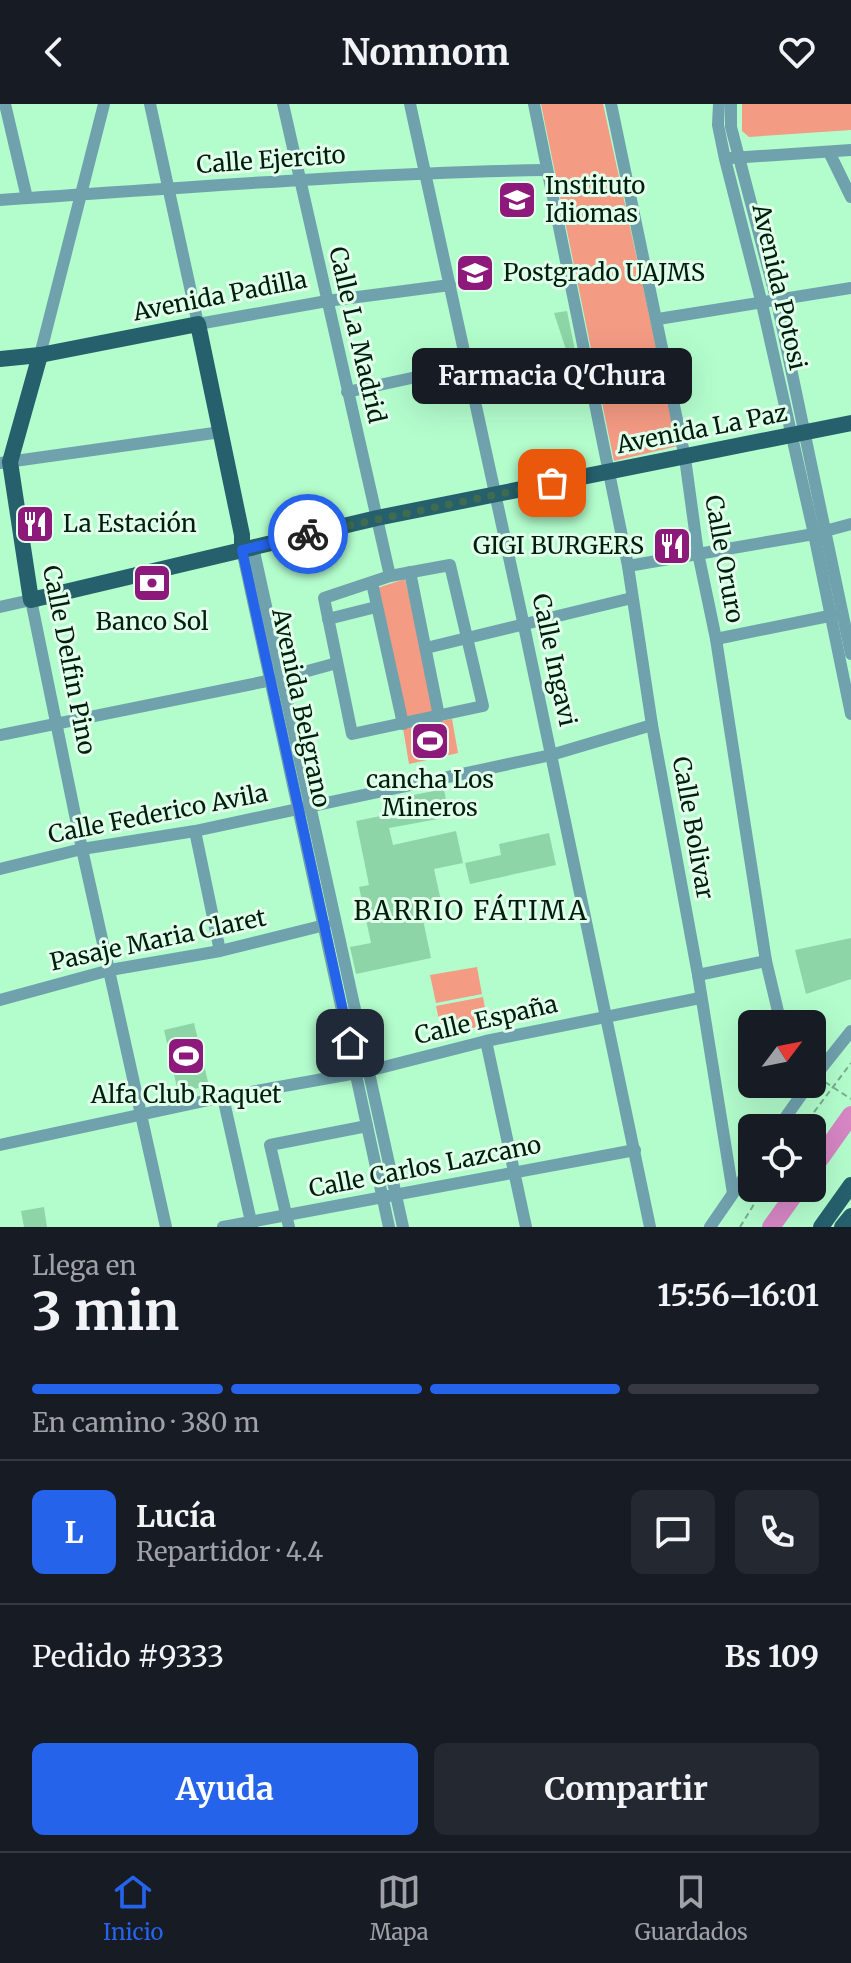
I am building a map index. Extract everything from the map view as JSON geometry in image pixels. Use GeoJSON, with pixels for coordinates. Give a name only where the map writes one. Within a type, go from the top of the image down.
{"type":"FeatureCollection","features":[{"type":"Feature","properties":{"kind":"main road","name":"Avenida Padilla"},"geometry":{"type":"LineString","coordinates":[[0,359],[40,355],[198,324]]}},
{"type":"Feature","properties":{"kind":"main road","name":"Avenida Belgrano"},"geometry":{"type":"LineString","coordinates":[[198,324],[242,535],[248,549]]}},
{"type":"Feature","properties":{"kind":"main road","name":"Calle Delfin Pino"},"geometry":{"type":"LineString","coordinates":[[31,600],[5,462],[40,355]]}},
{"type":"Feature","properties":{"kind":"main road","name":"Avenida La Paz"},"geometry":{"type":"LineString","coordinates":[[31,600],[377,518],[851,423]]}},
{"type":"Feature","properties":{"kind":"main road"},"geometry":{"type":"LineString","coordinates":[[821,1227],[849,1191]]}},
{"type":"Feature","properties":{"kind":"main road"},"geometry":{"type":"LineString","coordinates":[[842,1227],[851,1216]]}},
{"type":"Feature","properties":{"kind":"street"},"geometry":{"type":"LineString","coordinates":[[5,104],[27,198]]}},
{"type":"Feature","properties":{"kind":"street","name":"Calle Delfin Pino"},"geometry":{"type":"LineString","coordinates":[[40,355],[104,104]]}},
{"type":"Feature","properties":{"kind":"street","name":"Avenida Belgrano"},"geometry":{"type":"LineString","coordinates":[[150,104],[198,324]]}},
{"type":"Feature","properties":{"kind":"street","name":"Calle La Madrid"},"geometry":{"type":"LineString","coordinates":[[283,104],[390,576]]}},
{"type":"Feature","properties":{"kind":"street","name":"Calle Ingavi"},"geometry":{"type":"LineString","coordinates":[[410,104],[650,1227]]}},
{"type":"Feature","properties":{"kind":"street","name":"Calle Bolivar"},"geometry":{"type":"LineString","coordinates":[[534,104],[628,566],[652,725],[698,975],[733,1193]]}},
{"type":"Feature","properties":{"kind":"street","name":"Calle Oruro"},"geometry":{"type":"LineString","coordinates":[[611,104],[685,458],[766,961],[778,1010]]}},
{"type":"Feature","properties":{"kind":"street","name":"Avenida Potosi"},"geometry":{"type":"LineString","coordinates":[[719,104],[718,125],[732,158],[777,302],[799,434],[851,654]]}},
{"type":"Feature","properties":{"kind":"street","name":"Avenida Potosi"},"geometry":{"type":"LineString","coordinates":[[731,104],[732,158],[762,304],[799,434]]}},
{"type":"Feature","properties":{"kind":"street"},"geometry":{"type":"LineString","coordinates":[[732,158],[851,150]]}},
{"type":"Feature","properties":{"kind":"street"},"geometry":{"type":"LineString","coordinates":[[829,152],[851,197]]}},
{"type":"Feature","properties":{"kind":"street","name":"Calle Ejercito"},"geometry":{"type":"LineString","coordinates":[[0,200],[299,178],[546,170]]}},
{"type":"Feature","properties":{"kind":"street","name":"Avenida Padilla"},"geometry":{"type":"LineString","coordinates":[[198,324],[327,301],[450,285]]}},
{"type":"Feature","properties":{"kind":"street"},"geometry":{"type":"LineString","coordinates":[[658,319],[851,288]]}},
{"type":"Feature","properties":{"kind":"street"},"geometry":{"type":"LineString","coordinates":[[347,392],[467,366]]}},
{"type":"Feature","properties":{"kind":"street"},"geometry":{"type":"LineString","coordinates":[[5,462],[221,432]]}},
{"type":"Feature","properties":{"kind":"street"},"geometry":{"type":"LineString","coordinates":[[628,566],[851,524]]}},
{"type":"Feature","properties":{"kind":"street","name":"Avenida Belgrano"},"geometry":{"type":"LineString","coordinates":[[248,549],[390,1198],[389,1227]]}},
{"type":"Feature","properties":{"kind":"street"},"geometry":{"type":"LineString","coordinates":[[450,565],[483,706],[352,734],[324,598],[390,576],[450,565]]}},
{"type":"Feature","properties":{"kind":"street"},"geometry":{"type":"LineString","coordinates":[[410,572],[439,716]]}},
{"type":"Feature","properties":{"kind":"street"},"geometry":{"type":"LineString","coordinates":[[372,583],[403,724]]}},
{"type":"Feature","properties":{"kind":"street"},"geometry":{"type":"LineString","coordinates":[[426,648],[632,598]]}},
{"type":"Feature","properties":{"kind":"street","name":"Calle Delfin Pino"},"geometry":{"type":"LineString","coordinates":[[31,600],[82,849],[166,1227]]}},
{"type":"Feature","properties":{"kind":"street","name":"Avenida La Paz"},"geometry":{"type":"LineString","coordinates":[[0,607],[31,600]]}},
{"type":"Feature","properties":{"kind":"street"},"geometry":{"type":"LineString","coordinates":[[328,619],[376,607]]}},
{"type":"Feature","properties":{"kind":"street"},"geometry":{"type":"LineString","coordinates":[[716,639],[841,613]]}},
{"type":"Feature","properties":{"kind":"street","name":"Avenida Potosi"},"geometry":{"type":"LineString","coordinates":[[841,613],[851,714]]}},
{"type":"Feature","properties":{"kind":"street"},"geometry":{"type":"LineString","coordinates":[[0,735],[276,679],[337,663]]}},
{"type":"Feature","properties":{"kind":"street","name":"Calle Federico Avila"},"geometry":{"type":"LineString","coordinates":[[0,869],[82,849],[195,831],[551,755],[652,725]]}},
{"type":"Feature","properties":{"kind":"street","name":"Avenida Belgrano"},"geometry":{"type":"LineString","coordinates":[[304,807],[325,925],[363,1072],[367,1126],[390,1198],[403,1227]]}},
{"type":"Feature","properties":{"kind":"street"},"geometry":{"type":"LineString","coordinates":[[195,831],[220,951]]}},
{"type":"Feature","properties":{"kind":"street","name":"Pasaje Maria Claret"},"geometry":{"type":"LineString","coordinates":[[0,1000],[110,970],[220,951],[325,925]]}},
{"type":"Feature","properties":{"kind":"street"},"geometry":{"type":"LineString","coordinates":[[698,975],[766,961]]}},
{"type":"Feature","properties":{"kind":"street","name":"Calle España"},"geometry":{"type":"LineString","coordinates":[[0,1145],[223,1097],[363,1072],[486,1041],[700,998]]}},
{"type":"Feature","properties":{"kind":"street"},"geometry":{"type":"LineString","coordinates":[[826,1062],[851,1031]]}},
{"type":"Feature","properties":{"kind":"street"},"geometry":{"type":"LineString","coordinates":[[486,1041],[526,1227]]}},
{"type":"Feature","properties":{"kind":"street"},"geometry":{"type":"LineString","coordinates":[[223,1097],[252,1224]]}},
{"type":"Feature","properties":{"kind":"street"},"geometry":{"type":"LineString","coordinates":[[788,1114],[798,1099]]}},
{"type":"Feature","properties":{"kind":"street"},"geometry":{"type":"LineString","coordinates":[[287,1221],[270,1145],[367,1126]]}},
{"type":"Feature","properties":{"kind":"street","name":"Calle Carlos Lazcano"},"geometry":{"type":"LineString","coordinates":[[223,1227],[287,1221],[635,1150]]}},
{"type":"Feature","properties":{"kind":"street"},"geometry":{"type":"LineString","coordinates":[[710,1227],[738,1186]]}},
{"type":"Feature","properties":{"kind":"path"},"geometry":{"type":"LineString","coordinates":[[813,1114],[851,1063]]}},
{"type":"Feature","properties":{"kind":"path"},"geometry":{"type":"LineString","coordinates":[[826,1085],[851,1099]]}},
{"type":"Feature","properties":{"kind":"path"},"geometry":{"type":"LineString","coordinates":[[740,1227],[755,1202]]}},
{"type":"Feature","properties":{"kind":"shaded area"},"geometry":{"type":"Polygon","coordinates":[[[541,104],[603,104],[678,446],[614,461],[541,104]]]}},
{"type":"Feature","properties":{"kind":"shaded area"},"geometry":{"type":"Polygon","coordinates":[[[742,104],[851,104],[851,130],[749,137],[742,131],[742,104]]]}},
{"type":"Feature","properties":{"kind":"shaded area"},"geometry":{"type":"Polygon","coordinates":[[[405,579],[437,715],[404,722],[377,588],[405,579]]]}},
{"type":"Feature","properties":{"kind":"shaded area","name":"cancha Los Mineros"},"geometry":{"type":"Polygon","coordinates":[[[452,719],[458,753],[409,764],[403,728],[452,719]]]}},
{"type":"Feature","properties":{"kind":"shaded area"},"geometry":{"type":"Polygon","coordinates":[[[477,967],[482,994],[436,1003],[430,975],[477,967]]]}},
{"type":"Feature","properties":{"kind":"shaded area"},"geometry":{"type":"Polygon","coordinates":[[[483,997],[488,1025],[442,1034],[436,1006],[483,997]]]}},
{"type":"Feature","properties":{"kind":"building"},"geometry":{"type":"Polygon","coordinates":[[[567,311],[579,370],[573,371],[554,313],[567,311]]]}},
{"type":"Feature","properties":{"kind":"building"},"geometry":{"type":"Polygon","coordinates":[[[444,789],[449,817],[389,828],[393,845],[456,831],[463,863],[434,869],[441,901],[420,905],[431,958],[356,974],[350,947],[371,943],[359,887],[369,885],[356,821],[400,812],[398,798],[444,789]]]}},
{"type":"Feature","properties":{"kind":"building"},"geometry":{"type":"Polygon","coordinates":[[[549,833],[556,865],[470,884],[465,863],[501,855],[499,844],[549,833]]]}},
{"type":"Feature","properties":{"kind":"building"},"geometry":{"type":"Polygon","coordinates":[[[851,938],[851,979],[806,994],[795,950],[851,938]]]}},
{"type":"Feature","properties":{"kind":"building"},"geometry":{"type":"Polygon","coordinates":[[[194,1023],[209,1086],[178,1092],[164,1030],[194,1023]]]}},
{"type":"Feature","properties":{"kind":"building"},"geometry":{"type":"Polygon","coordinates":[[[44,1207],[47,1227],[24,1227],[21,1211],[44,1207]]]}},
{"type":"Feature","properties":{"kind":"waterway"},"geometry":{"type":"LineString","coordinates":[[826,1150],[851,1115]]}},
{"type":"Feature","properties":{"kind":"waterway"},"geometry":{"type":"LineString","coordinates":[[771,1227],[789,1202]]}},
{"type":"Feature","properties":{"kind":"way so far"},"geometry":{"type":"LineString","coordinates":[[308,534],[552,483]]}},
{"type":"Feature","properties":{"kind":"place","name":"Instituto Idiomas"},"geometry":{"type":"Point","coordinates":[517,200]}},
{"type":"Feature","properties":{"kind":"place","name":"Postgrado UAJMS"},"geometry":{"type":"Point","coordinates":[475,273]}},
{"type":"Feature","properties":{"kind":"place","name":"Farmacia Q'Chura"},"geometry":{"type":"Point","coordinates":[552,483]}},
{"type":"Feature","properties":{"kind":"place","name":"La Estación"},"geometry":{"type":"Point","coordinates":[35,524]}},
{"type":"Feature","properties":{"kind":"place","name":"GIGI BURGERS"},"geometry":{"type":"Point","coordinates":[672,546]}},
{"type":"Feature","properties":{"kind":"place","name":"Banco Sol"},"geometry":{"type":"Point","coordinates":[152,583]}},
{"type":"Feature","properties":{"kind":"place","name":"cancha Los Mineros"},"geometry":{"type":"Point","coordinates":[430,741]}},
{"type":"Feature","properties":{"kind":"place","name":"Alfa Club Raquet"},"geometry":{"type":"Point","coordinates":[186,1056]}},
{"type":"Feature","properties":{"kind":"district","name":"BARRIO FÁTIMA"},"geometry":{"type":"Point","coordinates":[471,911]}},
{"type":"Feature","properties":{"kind":"route"},"geometry":{"type":"LineString","coordinates":[[308,534],[242,550],[350,1043]]}}]}
